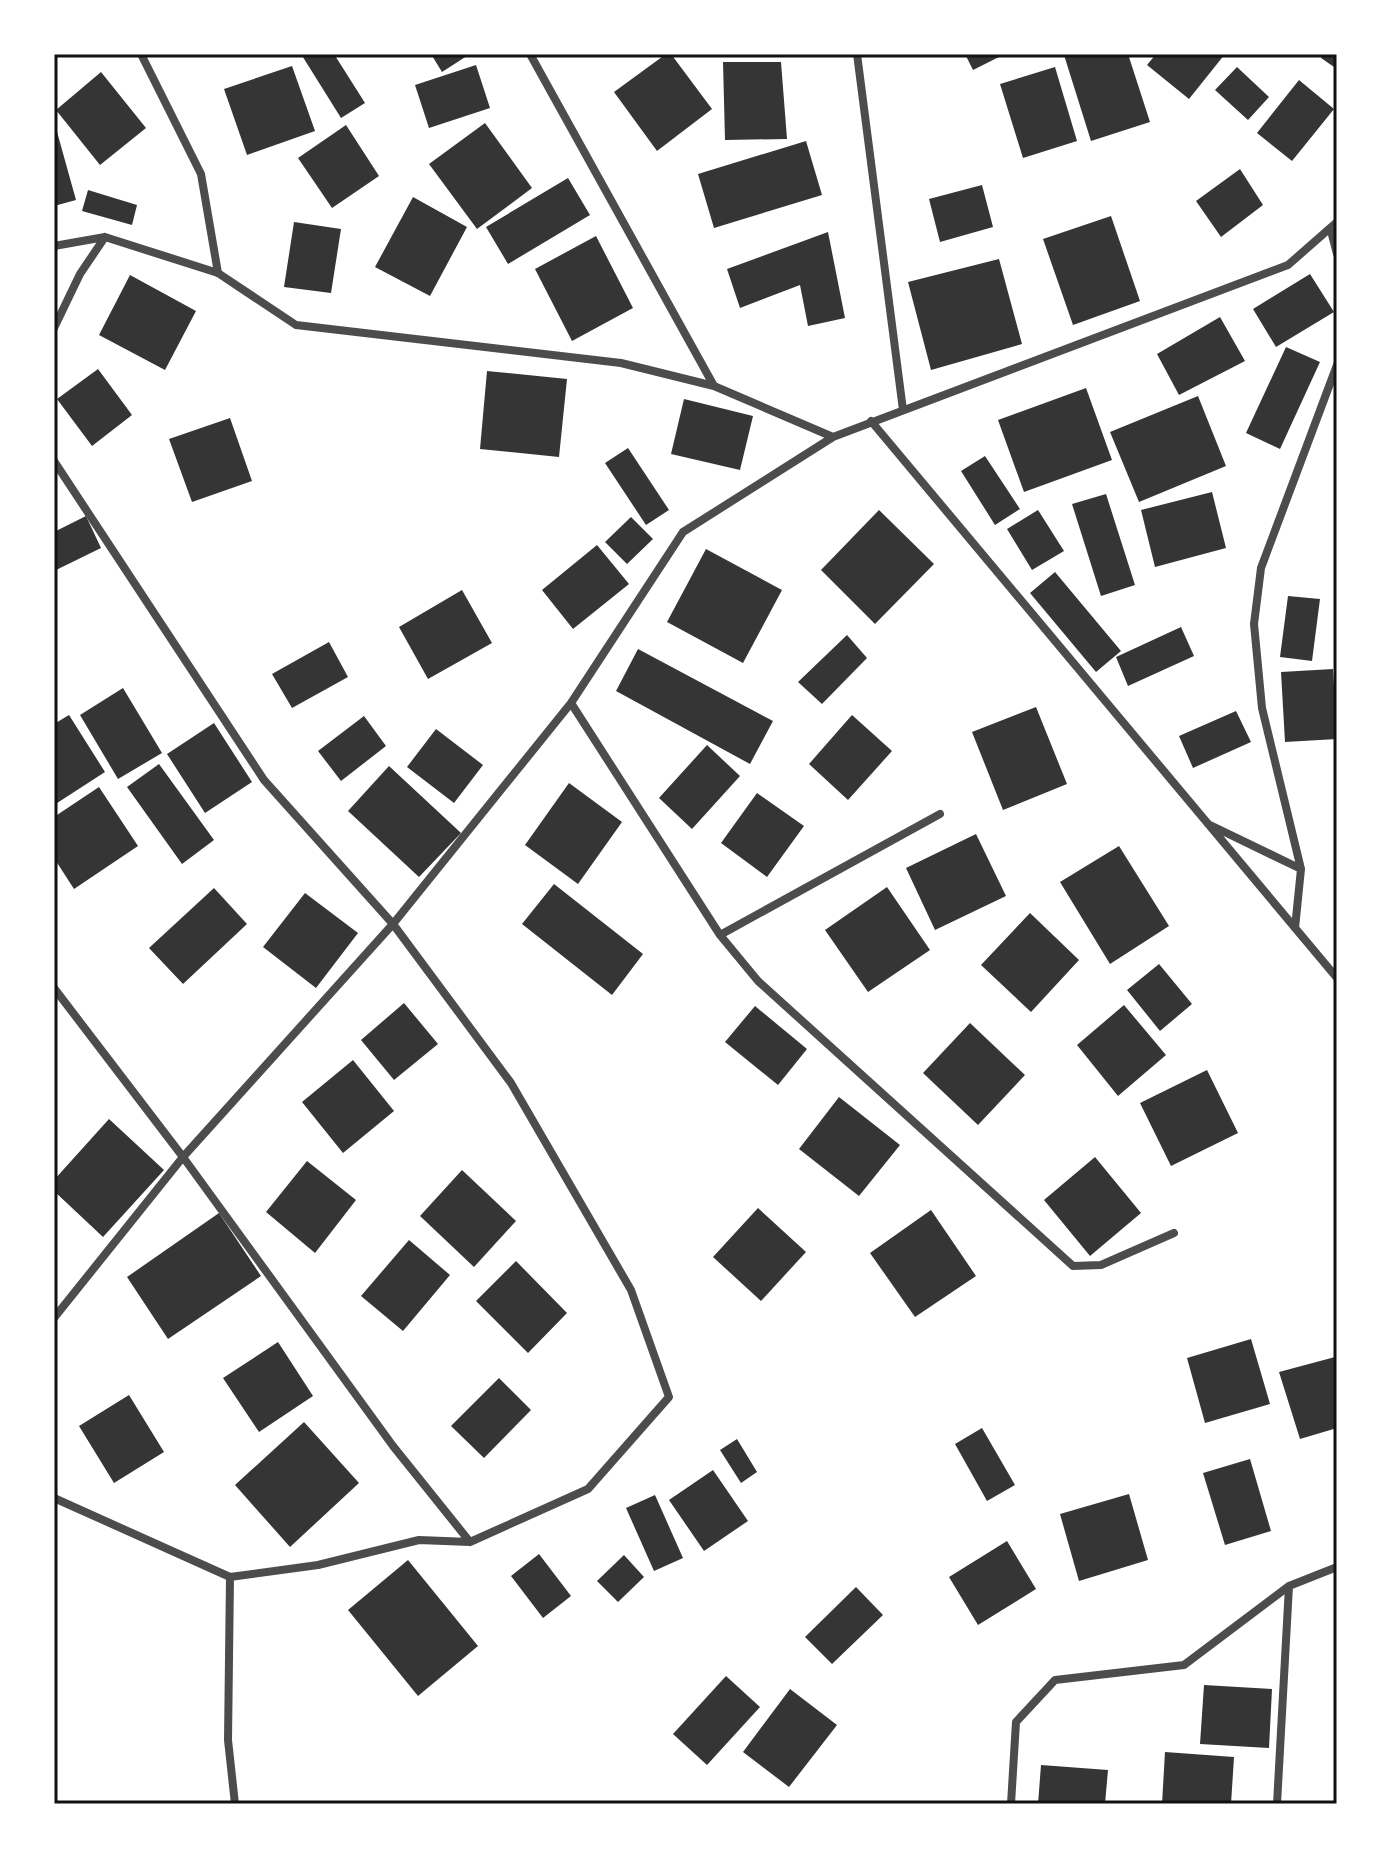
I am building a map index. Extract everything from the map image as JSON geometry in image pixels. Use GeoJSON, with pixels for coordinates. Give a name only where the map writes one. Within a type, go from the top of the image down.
{"type":"FeatureCollection","features":[{"type":"Feature","properties":{"kind":"street"},"geometry":{"type":"LineString","coordinates":[[141,54],[201,174],[218,273]]}},
{"type":"Feature","properties":{"kind":"street"},"geometry":{"type":"LineString","coordinates":[[530,54],[714,386]]}},
{"type":"Feature","properties":{"kind":"street"},"geometry":{"type":"LineString","coordinates":[[857,54],[903,410]]}},
{"type":"Feature","properties":{"kind":"street"},"geometry":{"type":"LineString","coordinates":[[54,1318],[183,1157],[393,924],[571,703],[683,532],[833,437],[1288,265],[1331,231],[1337,222]]}},
{"type":"Feature","properties":{"kind":"street"},"geometry":{"type":"LineString","coordinates":[[1331,231],[1337,254]]}},
{"type":"Feature","properties":{"kind":"street"},"geometry":{"type":"LineString","coordinates":[[54,328],[80,274],[105,237]]}},
{"type":"Feature","properties":{"kind":"street"},"geometry":{"type":"LineString","coordinates":[[54,246],[105,237],[218,273],[296,325],[621,363],[714,386],[833,437]]}},
{"type":"Feature","properties":{"kind":"street"},"geometry":{"type":"LineString","coordinates":[[1295,928],[1301,869],[1262,708],[1254,624],[1261,568],[1337,365]]}},
{"type":"Feature","properties":{"kind":"street"},"geometry":{"type":"LineString","coordinates":[[871,421],[1337,978]]}},
{"type":"Feature","properties":{"kind":"street"},"geometry":{"type":"LineString","coordinates":[[54,461],[264,780],[393,924],[511,1083],[631,1290],[669,1397],[588,1489],[470,1542],[419,1540],[318,1565],[230,1577],[54,1498]]}},
{"type":"Feature","properties":{"kind":"street"},"geometry":{"type":"LineString","coordinates":[[571,703],[720,935],[758,981],[1073,1266],[1101,1265],[1174,1233]]}},
{"type":"Feature","properties":{"kind":"street"},"geometry":{"type":"LineString","coordinates":[[720,935],[940,814]]}},
{"type":"Feature","properties":{"kind":"street"},"geometry":{"type":"LineString","coordinates":[[1205,823],[1301,869]]}},
{"type":"Feature","properties":{"kind":"street"},"geometry":{"type":"LineString","coordinates":[[54,988],[183,1157],[393,1446],[470,1542]]}},
{"type":"Feature","properties":{"kind":"street"},"geometry":{"type":"LineString","coordinates":[[1011,1804],[1016,1722],[1055,1680],[1184,1665],[1289,1586],[1337,1567]]}},
{"type":"Feature","properties":{"kind":"street"},"geometry":{"type":"LineString","coordinates":[[230,1577],[228,1740],[235,1804]]}},
{"type":"Feature","properties":{"kind":"street"},"geometry":{"type":"LineString","coordinates":[[1277,1804],[1289,1586]]}},
{"type":"Feature","properties":{"kind":"building"},"geometry":{"type":"Polygon","coordinates":[[[301,54],[334,54],[365,103],[341,118],[301,54]]]}},
{"type":"Feature","properties":{"kind":"building"},"geometry":{"type":"Polygon","coordinates":[[[431,54],[470,54],[442,72],[431,54]]]}},
{"type":"Feature","properties":{"kind":"building"},"geometry":{"type":"Polygon","coordinates":[[[666,54],[671,54],[712,109],[657,151],[614,92],[666,54]]]}},
{"type":"Feature","properties":{"kind":"building"},"geometry":{"type":"Polygon","coordinates":[[[965,54],[1005,54],[973,70],[965,54]]]}},
{"type":"Feature","properties":{"kind":"building"},"geometry":{"type":"Polygon","coordinates":[[[1128,54],[1150,122],[1091,141],[1064,55],[1128,54]]]}},
{"type":"Feature","properties":{"kind":"building"},"geometry":{"type":"Polygon","coordinates":[[[1156,54],[1225,54],[1189,99],[1147,65],[1156,54]]]}},
{"type":"Feature","properties":{"kind":"building"},"geometry":{"type":"Polygon","coordinates":[[[1323,54],[1337,54],[1337,69],[1321,58],[1323,54]]]}},
{"type":"Feature","properties":{"kind":"building"},"geometry":{"type":"Polygon","coordinates":[[[723,62],[781,62],[787,139],[725,140],[723,62]]]}},
{"type":"Feature","properties":{"kind":"building"},"geometry":{"type":"Polygon","coordinates":[[[476,65],[490,108],[429,128],[415,85],[476,65]]]}},
{"type":"Feature","properties":{"kind":"building"},"geometry":{"type":"Polygon","coordinates":[[[292,66],[315,131],[247,155],[224,89],[292,66]]]}},
{"type":"Feature","properties":{"kind":"building"},"geometry":{"type":"Polygon","coordinates":[[[1055,67],[1077,141],[1023,158],[1000,84],[1055,67]]]}},
{"type":"Feature","properties":{"kind":"building"},"geometry":{"type":"Polygon","coordinates":[[[1237,67],[1269,97],[1248,120],[1215,90],[1237,67]]]}},
{"type":"Feature","properties":{"kind":"building"},"geometry":{"type":"Polygon","coordinates":[[[101,72],[146,128],[100,165],[56,110],[101,72]]]}},
{"type":"Feature","properties":{"kind":"building"},"geometry":{"type":"Polygon","coordinates":[[[1299,80],[1334,109],[1292,161],[1257,133],[1299,80]]]}},
{"type":"Feature","properties":{"kind":"building"},"geometry":{"type":"Polygon","coordinates":[[[54,121],[76,200],[54,206],[54,121]]]}},
{"type":"Feature","properties":{"kind":"building"},"geometry":{"type":"Polygon","coordinates":[[[485,123],[532,188],[477,229],[429,164],[485,123]]]}},
{"type":"Feature","properties":{"kind":"building"},"geometry":{"type":"Polygon","coordinates":[[[346,125],[379,176],[332,208],[298,158],[346,125]]]}},
{"type":"Feature","properties":{"kind":"building"},"geometry":{"type":"Polygon","coordinates":[[[806,141],[822,195],[714,228],[698,174],[806,141]]]}},
{"type":"Feature","properties":{"kind":"building"},"geometry":{"type":"Polygon","coordinates":[[[1240,169],[1263,205],[1221,237],[1196,201],[1240,169]]]}},
{"type":"Feature","properties":{"kind":"building"},"geometry":{"type":"Polygon","coordinates":[[[568,178],[590,215],[508,264],[486,227],[568,178]]]}},
{"type":"Feature","properties":{"kind":"building"},"geometry":{"type":"Polygon","coordinates":[[[982,185],[993,227],[940,242],[929,199],[982,185]]]}},
{"type":"Feature","properties":{"kind":"building"},"geometry":{"type":"Polygon","coordinates":[[[88,190],[137,205],[132,225],[82,211],[88,190]]]}},
{"type":"Feature","properties":{"kind":"building"},"geometry":{"type":"Polygon","coordinates":[[[413,197],[467,227],[430,296],[375,267],[413,197]]]}},
{"type":"Feature","properties":{"kind":"building"},"geometry":{"type":"Polygon","coordinates":[[[1111,216],[1140,301],[1073,325],[1043,239],[1111,216]]]}},
{"type":"Feature","properties":{"kind":"building"},"geometry":{"type":"Polygon","coordinates":[[[294,222],[341,229],[331,293],[284,287],[294,222]]]}},
{"type":"Feature","properties":{"kind":"building"},"geometry":{"type":"Polygon","coordinates":[[[828,232],[845,318],[808,326],[800,285],[740,308],[727,269],[828,232]]]}},
{"type":"Feature","properties":{"kind":"building"},"geometry":{"type":"Polygon","coordinates":[[[596,236],[633,308],[572,341],[535,269],[596,236]]]}},
{"type":"Feature","properties":{"kind":"building"},"geometry":{"type":"Polygon","coordinates":[[[999,259],[1022,344],[931,370],[908,282],[999,259]]]}},
{"type":"Feature","properties":{"kind":"building"},"geometry":{"type":"Polygon","coordinates":[[[1310,274],[1334,312],[1276,347],[1253,309],[1310,274]]]}},
{"type":"Feature","properties":{"kind":"building"},"geometry":{"type":"Polygon","coordinates":[[[130,275],[196,311],[165,370],[99,335],[130,275]]]}},
{"type":"Feature","properties":{"kind":"building"},"geometry":{"type":"Polygon","coordinates":[[[1220,317],[1245,361],[1179,395],[1157,354],[1220,317]]]}},
{"type":"Feature","properties":{"kind":"building"},"geometry":{"type":"Polygon","coordinates":[[[1286,347],[1320,362],[1280,449],[1246,433],[1286,347]]]}},
{"type":"Feature","properties":{"kind":"building"},"geometry":{"type":"Polygon","coordinates":[[[98,369],[132,415],[92,446],[57,399],[98,369]]]}},
{"type":"Feature","properties":{"kind":"building"},"geometry":{"type":"Polygon","coordinates":[[[487,371],[567,379],[559,457],[480,449],[487,371]]]}},
{"type":"Feature","properties":{"kind":"building"},"geometry":{"type":"Polygon","coordinates":[[[1086,388],[1112,460],[1024,492],[998,420],[1086,388]]]}},
{"type":"Feature","properties":{"kind":"building"},"geometry":{"type":"Polygon","coordinates":[[[1198,396],[1226,466],[1139,502],[1110,432],[1198,396]]]}},
{"type":"Feature","properties":{"kind":"building"},"geometry":{"type":"Polygon","coordinates":[[[684,399],[753,416],[740,470],[671,454],[684,399]]]}},
{"type":"Feature","properties":{"kind":"building"},"geometry":{"type":"Polygon","coordinates":[[[230,418],[252,481],[192,502],[169,439],[230,418]]]}},
{"type":"Feature","properties":{"kind":"building"},"geometry":{"type":"Polygon","coordinates":[[[628,448],[669,510],[646,525],[605,463],[628,448]]]}},
{"type":"Feature","properties":{"kind":"building"},"geometry":{"type":"Polygon","coordinates":[[[985,456],[1020,509],[995,525],[961,471],[985,456]]]}},
{"type":"Feature","properties":{"kind":"building"},"geometry":{"type":"Polygon","coordinates":[[[1212,492],[1226,548],[1155,567],[1141,510],[1212,492]]]}},
{"type":"Feature","properties":{"kind":"building"},"geometry":{"type":"Polygon","coordinates":[[[1106,494],[1135,585],[1101,596],[1072,504],[1106,494]]]}},
{"type":"Feature","properties":{"kind":"building"},"geometry":{"type":"Polygon","coordinates":[[[879,510],[934,564],[875,624],[821,570],[879,510]]]}},
{"type":"Feature","properties":{"kind":"building"},"geometry":{"type":"Polygon","coordinates":[[[1038,510],[1064,551],[1032,570],[1007,529],[1038,510]]]}},
{"type":"Feature","properties":{"kind":"building"},"geometry":{"type":"Polygon","coordinates":[[[86,516],[101,548],[54,571],[54,532],[86,516]]]}},
{"type":"Feature","properties":{"kind":"building"},"geometry":{"type":"Polygon","coordinates":[[[631,517],[653,539],[627,564],[605,542],[631,517]]]}},
{"type":"Feature","properties":{"kind":"building"},"geometry":{"type":"Polygon","coordinates":[[[597,545],[629,584],[573,629],[542,590],[597,545]]]}},
{"type":"Feature","properties":{"kind":"building"},"geometry":{"type":"Polygon","coordinates":[[[706,549],[782,590],[743,663],[667,622],[706,549]]]}},
{"type":"Feature","properties":{"kind":"building"},"geometry":{"type":"Polygon","coordinates":[[[1055,572],[1121,651],[1096,672],[1030,593],[1055,572]]]}},
{"type":"Feature","properties":{"kind":"building"},"geometry":{"type":"Polygon","coordinates":[[[462,590],[492,643],[428,679],[399,627],[462,590]]]}},
{"type":"Feature","properties":{"kind":"building"},"geometry":{"type":"Polygon","coordinates":[[[1288,596],[1320,599],[1312,661],[1280,657],[1288,596]]]}},
{"type":"Feature","properties":{"kind":"building"},"geometry":{"type":"Polygon","coordinates":[[[1181,627],[1194,656],[1128,686],[1116,657],[1181,627]]]}},
{"type":"Feature","properties":{"kind":"building"},"geometry":{"type":"Polygon","coordinates":[[[847,635],[867,658],[822,704],[798,682],[847,635]]]}},
{"type":"Feature","properties":{"kind":"building"},"geometry":{"type":"Polygon","coordinates":[[[329,642],[348,677],[292,708],[272,674],[329,642]]]}},
{"type":"Feature","properties":{"kind":"building"},"geometry":{"type":"Polygon","coordinates":[[[638,649],[773,721],[750,764],[616,691],[638,649]]]}},
{"type":"Feature","properties":{"kind":"building"},"geometry":{"type":"Polygon","coordinates":[[[1333,669],[1337,739],[1285,742],[1281,672],[1333,669]]]}},
{"type":"Feature","properties":{"kind":"building"},"geometry":{"type":"Polygon","coordinates":[[[123,688],[162,753],[118,779],[80,715],[123,688]]]}},
{"type":"Feature","properties":{"kind":"building"},"geometry":{"type":"Polygon","coordinates":[[[1036,707],[1067,784],[1003,810],[972,732],[1036,707]]]}},
{"type":"Feature","properties":{"kind":"building"},"geometry":{"type":"Polygon","coordinates":[[[1236,711],[1251,742],[1193,768],[1179,736],[1236,711]]]}},
{"type":"Feature","properties":{"kind":"building"},"geometry":{"type":"Polygon","coordinates":[[[69,715],[105,772],[54,805],[54,724],[69,715]]]}},
{"type":"Feature","properties":{"kind":"building"},"geometry":{"type":"Polygon","coordinates":[[[852,715],[892,751],[848,800],[809,764],[852,715]]]}},
{"type":"Feature","properties":{"kind":"building"},"geometry":{"type":"Polygon","coordinates":[[[364,716],[386,746],[341,781],[318,751],[364,716]]]}},
{"type":"Feature","properties":{"kind":"building"},"geometry":{"type":"Polygon","coordinates":[[[214,723],[252,782],[205,813],[167,754],[214,723]]]}},
{"type":"Feature","properties":{"kind":"building"},"geometry":{"type":"Polygon","coordinates":[[[436,729],[483,765],[454,803],[407,767],[436,729]]]}},
{"type":"Feature","properties":{"kind":"building"},"geometry":{"type":"Polygon","coordinates":[[[707,745],[740,776],[692,829],[659,798],[707,745]]]}},
{"type":"Feature","properties":{"kind":"building"},"geometry":{"type":"Polygon","coordinates":[[[159,764],[214,840],[182,864],[127,787],[159,764]]]}},
{"type":"Feature","properties":{"kind":"building"},"geometry":{"type":"Polygon","coordinates":[[[389,766],[461,833],[419,877],[348,811],[389,766]]]}},
{"type":"Feature","properties":{"kind":"building"},"geometry":{"type":"Polygon","coordinates":[[[569,783],[622,822],[578,884],[525,845],[569,783]]]}},
{"type":"Feature","properties":{"kind":"building"},"geometry":{"type":"Polygon","coordinates":[[[99,787],[138,846],[74,889],[54,858],[54,817],[99,787]]]}},
{"type":"Feature","properties":{"kind":"building"},"geometry":{"type":"Polygon","coordinates":[[[757,793],[804,826],[767,877],[721,843],[757,793]]]}},
{"type":"Feature","properties":{"kind":"building"},"geometry":{"type":"Polygon","coordinates":[[[976,834],[1006,896],[935,930],[906,868],[976,834]]]}},
{"type":"Feature","properties":{"kind":"building"},"geometry":{"type":"Polygon","coordinates":[[[1119,846],[1169,926],[1110,964],[1060,882],[1119,846]]]}},
{"type":"Feature","properties":{"kind":"building"},"geometry":{"type":"Polygon","coordinates":[[[554,884],[643,954],[612,995],[522,924],[554,884]]]}},
{"type":"Feature","properties":{"kind":"building"},"geometry":{"type":"Polygon","coordinates":[[[887,887],[930,950],[868,992],[825,930],[887,887]]]}},
{"type":"Feature","properties":{"kind":"building"},"geometry":{"type":"Polygon","coordinates":[[[214,888],[247,924],[183,984],[149,948],[214,888]]]}},
{"type":"Feature","properties":{"kind":"building"},"geometry":{"type":"Polygon","coordinates":[[[305,893],[358,933],[316,988],[263,947],[305,893]]]}},
{"type":"Feature","properties":{"kind":"building"},"geometry":{"type":"Polygon","coordinates":[[[1030,913],[1079,960],[1031,1012],[981,965],[1030,913]]]}},
{"type":"Feature","properties":{"kind":"building"},"geometry":{"type":"Polygon","coordinates":[[[1159,964],[1192,1004],[1160,1031],[1127,990],[1159,964]]]}},
{"type":"Feature","properties":{"kind":"building"},"geometry":{"type":"Polygon","coordinates":[[[404,1003],[438,1044],[394,1080],[361,1040],[404,1003]]]}},
{"type":"Feature","properties":{"kind":"building"},"geometry":{"type":"Polygon","coordinates":[[[1124,1005],[1166,1055],[1118,1096],[1077,1045],[1124,1005]]]}},
{"type":"Feature","properties":{"kind":"building"},"geometry":{"type":"Polygon","coordinates":[[[755,1006],[807,1049],[778,1085],[725,1042],[755,1006]]]}},
{"type":"Feature","properties":{"kind":"building"},"geometry":{"type":"Polygon","coordinates":[[[970,1023],[1025,1075],[978,1125],[923,1073],[970,1023]]]}},
{"type":"Feature","properties":{"kind":"building"},"geometry":{"type":"Polygon","coordinates":[[[353,1060],[394,1111],[343,1153],[302,1102],[353,1060]]]}},
{"type":"Feature","properties":{"kind":"building"},"geometry":{"type":"Polygon","coordinates":[[[1207,1070],[1238,1133],[1171,1166],[1140,1103],[1207,1070]]]}},
{"type":"Feature","properties":{"kind":"building"},"geometry":{"type":"Polygon","coordinates":[[[839,1097],[900,1145],[859,1196],[799,1149],[839,1097]]]}},
{"type":"Feature","properties":{"kind":"building"},"geometry":{"type":"Polygon","coordinates":[[[109,1119],[164,1170],[103,1237],[54,1191],[54,1180],[109,1119]]]}},
{"type":"Feature","properties":{"kind":"building"},"geometry":{"type":"Polygon","coordinates":[[[1095,1157],[1141,1213],[1090,1256],[1044,1200],[1095,1157]]]}},
{"type":"Feature","properties":{"kind":"building"},"geometry":{"type":"Polygon","coordinates":[[[307,1161],[356,1200],[315,1253],[266,1212],[307,1161]]]}},
{"type":"Feature","properties":{"kind":"building"},"geometry":{"type":"Polygon","coordinates":[[[462,1170],[516,1221],[474,1267],[420,1216],[462,1170]]]}},
{"type":"Feature","properties":{"kind":"building"},"geometry":{"type":"Polygon","coordinates":[[[758,1208],[806,1252],[761,1301],[713,1257],[758,1208]]]}},
{"type":"Feature","properties":{"kind":"building"},"geometry":{"type":"Polygon","coordinates":[[[931,1210],[976,1276],[915,1317],[870,1253],[931,1210]]]}},
{"type":"Feature","properties":{"kind":"building"},"geometry":{"type":"Polygon","coordinates":[[[219,1213],[261,1276],[168,1339],[127,1277],[219,1213]]]}},
{"type":"Feature","properties":{"kind":"building"},"geometry":{"type":"Polygon","coordinates":[[[409,1240],[450,1275],[403,1331],[361,1296],[409,1240]]]}},
{"type":"Feature","properties":{"kind":"building"},"geometry":{"type":"Polygon","coordinates":[[[516,1261],[567,1313],[528,1353],[476,1301],[516,1261]]]}},
{"type":"Feature","properties":{"kind":"building"},"geometry":{"type":"Polygon","coordinates":[[[1251,1339],[1270,1404],[1205,1423],[1187,1358],[1251,1339]]]}},
{"type":"Feature","properties":{"kind":"building"},"geometry":{"type":"Polygon","coordinates":[[[278,1342],[313,1396],[259,1432],[223,1378],[278,1342]]]}},
{"type":"Feature","properties":{"kind":"building"},"geometry":{"type":"Polygon","coordinates":[[[1335,1357],[1337,1428],[1300,1439],[1279,1372],[1335,1357]]]}},
{"type":"Feature","properties":{"kind":"building"},"geometry":{"type":"Polygon","coordinates":[[[499,1378],[531,1410],[484,1458],[451,1426],[499,1378]]]}},
{"type":"Feature","properties":{"kind":"building"},"geometry":{"type":"Polygon","coordinates":[[[129,1395],[164,1452],[114,1483],[79,1426],[129,1395]]]}},
{"type":"Feature","properties":{"kind":"building"},"geometry":{"type":"Polygon","coordinates":[[[304,1422],[359,1483],[290,1547],[235,1485],[304,1422]]]}},
{"type":"Feature","properties":{"kind":"building"},"geometry":{"type":"Polygon","coordinates":[[[982,1428],[1015,1485],[987,1501],[955,1444],[982,1428]]]}},
{"type":"Feature","properties":{"kind":"building"},"geometry":{"type":"Polygon","coordinates":[[[737,1439],[757,1472],[741,1483],[720,1450],[737,1439]]]}},
{"type":"Feature","properties":{"kind":"building"},"geometry":{"type":"Polygon","coordinates":[[[1250,1459],[1271,1531],[1225,1545],[1203,1473],[1250,1459]]]}},
{"type":"Feature","properties":{"kind":"building"},"geometry":{"type":"Polygon","coordinates":[[[713,1470],[748,1521],[704,1551],[669,1500],[713,1470]]]}},
{"type":"Feature","properties":{"kind":"building"},"geometry":{"type":"Polygon","coordinates":[[[1129,1494],[1148,1560],[1079,1581],[1060,1514],[1129,1494]]]}},
{"type":"Feature","properties":{"kind":"building"},"geometry":{"type":"Polygon","coordinates":[[[655,1495],[683,1558],[654,1571],[626,1508],[655,1495]]]}},
{"type":"Feature","properties":{"kind":"building"},"geometry":{"type":"Polygon","coordinates":[[[1007,1541],[1036,1589],[978,1625],[949,1577],[1007,1541]]]}},
{"type":"Feature","properties":{"kind":"building"},"geometry":{"type":"Polygon","coordinates":[[[539,1554],[571,1596],[543,1618],[511,1576],[539,1554]]]}},
{"type":"Feature","properties":{"kind":"building"},"geometry":{"type":"Polygon","coordinates":[[[624,1555],[644,1577],[618,1602],[597,1581],[624,1555]]]}},
{"type":"Feature","properties":{"kind":"building"},"geometry":{"type":"Polygon","coordinates":[[[408,1560],[478,1646],[418,1696],[348,1610],[408,1560]]]}},
{"type":"Feature","properties":{"kind":"building"},"geometry":{"type":"Polygon","coordinates":[[[856,1587],[883,1615],[832,1664],[805,1637],[856,1587]]]}},
{"type":"Feature","properties":{"kind":"building"},"geometry":{"type":"Polygon","coordinates":[[[726,1676],[760,1707],[707,1765],[673,1734],[726,1676]]]}},
{"type":"Feature","properties":{"kind":"building"},"geometry":{"type":"Polygon","coordinates":[[[1204,1685],[1272,1689],[1269,1748],[1200,1744],[1204,1685]]]}},
{"type":"Feature","properties":{"kind":"building"},"geometry":{"type":"Polygon","coordinates":[[[790,1689],[837,1725],[789,1787],[743,1752],[790,1689]]]}},
{"type":"Feature","properties":{"kind":"building"},"geometry":{"type":"Polygon","coordinates":[[[1165,1752],[1234,1757],[1231,1804],[1162,1804],[1165,1752]]]}},
{"type":"Feature","properties":{"kind":"building"},"geometry":{"type":"Polygon","coordinates":[[[1041,1765],[1108,1770],[1105,1804],[1038,1804],[1041,1765]]]}}]}
